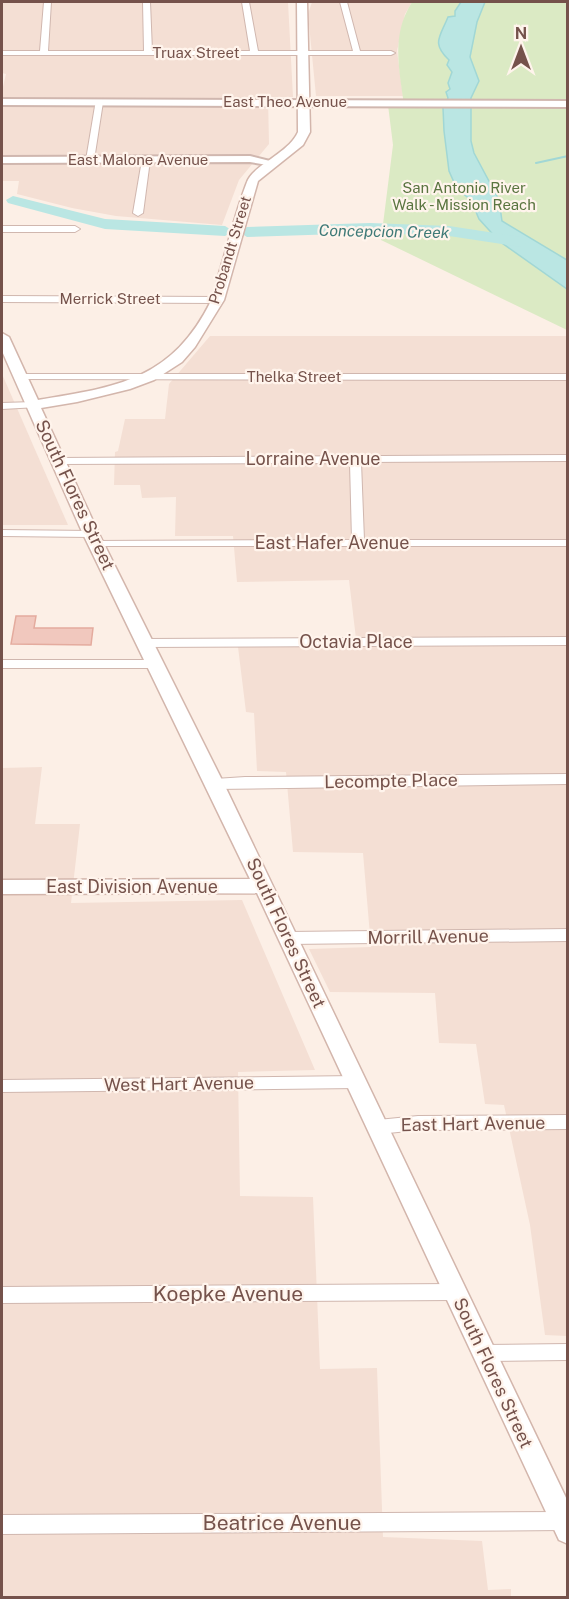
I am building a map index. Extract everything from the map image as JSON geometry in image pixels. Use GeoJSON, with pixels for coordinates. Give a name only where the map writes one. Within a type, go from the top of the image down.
{"type":"FeatureCollection","features":[{"type":"Feature","properties":{"kind":"main road","name":"Probandt Street"},"geometry":{"type":"LineString","coordinates":[[34,405],[100,393],[149,377],[170,364],[188,347],[218,300],[249,188],[258,174],[301,140],[303,132],[302,2]]}},
{"type":"Feature","properties":{"kind":"main road","name":"South Flores Street"},"geometry":{"type":"LineString","coordinates":[[2,337],[94,538],[215,784],[565,1526]]}},
{"type":"Feature","properties":{"kind":"main road","name":"East Division Avenue"},"geometry":{"type":"LineString","coordinates":[[2,887],[263,886]]}},
{"type":"Feature","properties":{"kind":"street"},"geometry":{"type":"LineString","coordinates":[[44,53],[46,2]]}},
{"type":"Feature","properties":{"kind":"street"},"geometry":{"type":"LineString","coordinates":[[146,2],[148,53]]}},
{"type":"Feature","properties":{"kind":"street"},"geometry":{"type":"LineString","coordinates":[[245,2],[254,52]]}},
{"type":"Feature","properties":{"kind":"street"},"geometry":{"type":"LineString","coordinates":[[344,2],[357,53]]}},
{"type":"Feature","properties":{"kind":"street","name":"Truax Street"},"geometry":{"type":"LineString","coordinates":[[2,53],[392,53]]}},
{"type":"Feature","properties":{"kind":"street","name":"East Theo Avenue"},"geometry":{"type":"LineString","coordinates":[[2,102],[567,104]]}},
{"type":"Feature","properties":{"kind":"street"},"geometry":{"type":"LineString","coordinates":[[90,160],[99,102]]}},
{"type":"Feature","properties":{"kind":"street"},"geometry":{"type":"LineString","coordinates":[[138,213],[146,159]]}},
{"type":"Feature","properties":{"kind":"street","name":"East Malone Avenue"},"geometry":{"type":"LineString","coordinates":[[2,160],[250,159],[273,163]]}},
{"type":"Feature","properties":{"kind":"street"},"geometry":{"type":"LineString","coordinates":[[2,229],[75,229]]}},
{"type":"Feature","properties":{"kind":"street","name":"Merrick Street"},"geometry":{"type":"LineString","coordinates":[[2,299],[218,300]]}},
{"type":"Feature","properties":{"kind":"street","name":"Thelka Street"},"geometry":{"type":"LineString","coordinates":[[21,377],[567,377]]}},
{"type":"Feature","properties":{"kind":"street"},"geometry":{"type":"LineString","coordinates":[[2,406],[34,405]]}},
{"type":"Feature","properties":{"kind":"street","name":"Lorraine Avenue"},"geometry":{"type":"LineString","coordinates":[[58,461],[567,458]]}},
{"type":"Feature","properties":{"kind":"street"},"geometry":{"type":"LineString","coordinates":[[355,459],[358,543]]}},
{"type":"Feature","properties":{"kind":"street","name":"East Hafer Avenue"},"geometry":{"type":"LineString","coordinates":[[2,533],[94,538],[358,543],[567,543]]}},
{"type":"Feature","properties":{"kind":"street","name":"Octavia Place"},"geometry":{"type":"LineString","coordinates":[[145,643],[567,641]]}},
{"type":"Feature","properties":{"kind":"street"},"geometry":{"type":"LineString","coordinates":[[2,664],[154,664]]}},
{"type":"Feature","properties":{"kind":"street","name":"Lecompte Place"},"geometry":{"type":"LineString","coordinates":[[215,784],[567,779]]}},
{"type":"Feature","properties":{"kind":"street","name":"Morrill Avenue"},"geometry":{"type":"LineString","coordinates":[[288,938],[567,935]]}},
{"type":"Feature","properties":{"kind":"street","name":"West Hart Avenue"},"geometry":{"type":"LineString","coordinates":[[2,1086],[357,1082]]}},
{"type":"Feature","properties":{"kind":"street","name":"East Hart Avenue"},"geometry":{"type":"LineString","coordinates":[[378,1128],[418,1123],[567,1122]]}},
{"type":"Feature","properties":{"kind":"street","name":"Koepke Avenue"},"geometry":{"type":"LineString","coordinates":[[2,1295],[455,1292]]}},
{"type":"Feature","properties":{"kind":"street"},"geometry":{"type":"LineString","coordinates":[[483,1353],[567,1352]]}},
{"type":"Feature","properties":{"kind":"street","name":"Beatrice Avenue"},"geometry":{"type":"LineString","coordinates":[[2,1525],[565,1526]]}},
{"type":"Feature","properties":{"kind":"shaded area"},"geometry":{"type":"Polygon","coordinates":[[[2,2],[288,2],[293,97],[268,97],[269,144],[239,180],[222,225],[116,216],[72,208],[17,194],[19,181],[2,181],[2,91],[6,74],[2,73],[2,2]]]}},
{"type":"Feature","properties":{"kind":"shaded area"},"geometry":{"type":"Polygon","coordinates":[[[312,2],[412,2],[405,14],[397,51],[403,96],[316,96],[308,14],[312,2]]]}},
{"type":"Feature","properties":{"kind":"shaded area"},"geometry":{"type":"Polygon","coordinates":[[[210,336],[567,336],[567,1336],[545,1335],[530,1225],[504,1105],[485,1104],[476,1044],[439,1043],[435,993],[330,992],[309,949],[371,947],[363,853],[293,852],[286,772],[257,771],[254,713],[246,712],[238,647],[357,647],[349,580],[237,582],[233,536],[175,536],[176,497],[142,498],[140,485],[114,485],[115,452],[118,451],[125,419],[165,419],[169,384],[210,336]]]}},
{"type":"Feature","properties":{"kind":"shaded area"},"geometry":{"type":"Polygon","coordinates":[[[2,374],[68,525],[2,525],[2,374]]]}},
{"type":"Feature","properties":{"kind":"shaded area"},"geometry":{"type":"Polygon","coordinates":[[[42,767],[35,824],[80,824],[71,903],[242,900],[315,1070],[238,1072],[240,1196],[313,1197],[320,1369],[377,1368],[383,1537],[482,1541],[488,1590],[511,1589],[511,1597],[2,1597],[2,768],[42,767]]]}},
{"type":"Feature","properties":{"kind":"green space","name":"San Antonio River Walk - Mission Reach"},"geometry":{"type":"Polygon","coordinates":[[[412,2],[567,2],[567,330],[381,240],[393,145],[388,105],[404,105],[398,52],[399,39],[405,14],[412,2]]]}},
{"type":"Feature","properties":{"kind":"water"},"geometry":{"type":"Polygon","coordinates":[[[461,2],[485,2],[477,22],[470,57],[479,81],[471,98],[471,141],[474,153],[499,200],[502,221],[567,260],[567,289],[499,241],[479,219],[471,200],[457,189],[449,171],[443,108],[448,98],[446,92],[450,89],[448,83],[452,72],[447,65],[449,60],[440,49],[439,40],[448,17],[455,16],[455,11],[461,2]]]}},
{"type":"Feature","properties":{"kind":"building"},"geometry":{"type":"Polygon","coordinates":[[[16,616],[36,616],[34,628],[93,628],[91,645],[11,644],[16,616]]]}},
{"type":"Feature","properties":{"kind":"waterway"},"geometry":{"type":"LineString","coordinates":[[536,163],[568,156]]}},
{"type":"Feature","properties":{"kind":"waterway","name":"Concepcion Creek"},"geometry":{"type":"LineString","coordinates":[[13,200],[105,224],[225,231]]}},
{"type":"Feature","properties":{"kind":"waterway","name":"Concepcion Creek"},"geometry":{"type":"LineString","coordinates":[[247,232],[370,228],[449,231],[521,242]]}}]}
